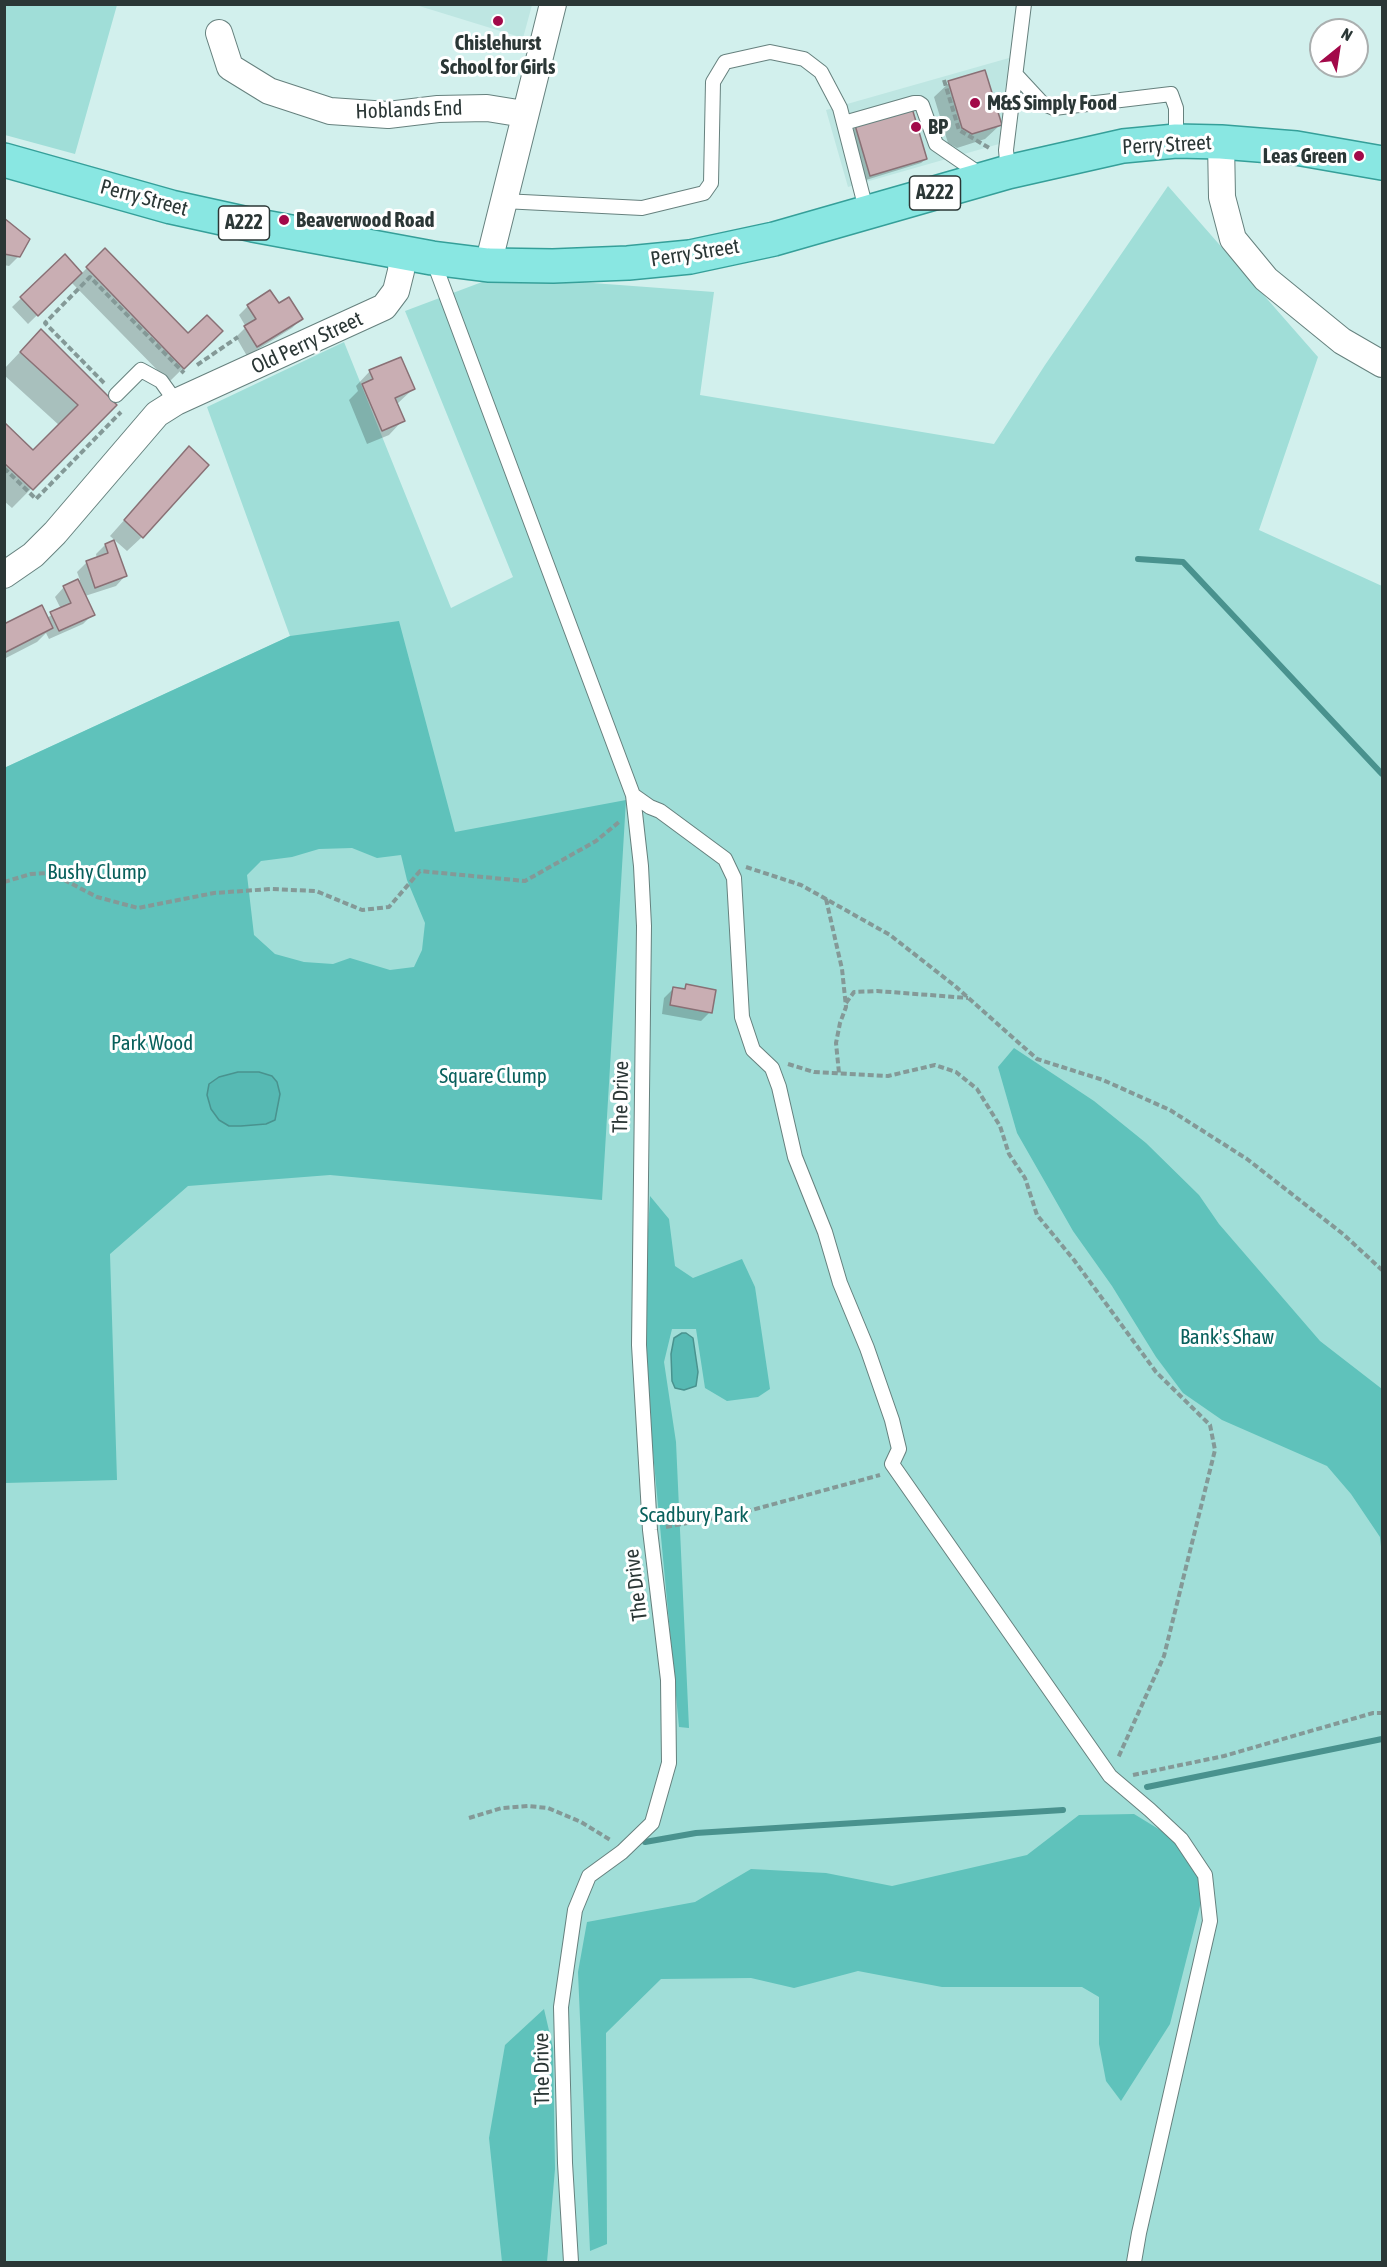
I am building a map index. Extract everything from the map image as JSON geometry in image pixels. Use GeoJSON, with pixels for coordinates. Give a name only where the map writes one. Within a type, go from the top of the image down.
{"type":"FeatureCollection","features":[{"type":"Feature","properties":{"kind":"main road","name":"Perry Street"},"geometry":{"type":"LineString","coordinates":[[4,160],[171,207],[253,225],[417,255],[488,265],[553,266],[628,263],[690,257],[774,239],[867,213],[997,167],[1123,146],[1176,141],[1221,142],[1296,148],[1383,163]]}},
{"type":"Feature","properties":{"kind":"street"},"geometry":{"type":"LineString","coordinates":[[488,265],[553,4]]}},
{"type":"Feature","properties":{"kind":"street","name":"Hoblands End"},"geometry":{"type":"LineString","coordinates":[[219,33],[230,67],[268,91],[330,111],[388,115],[438,108],[487,108],[524,114]]}},
{"type":"Feature","properties":{"kind":"street"},"geometry":{"type":"LineString","coordinates":[[1221,142],[1222,197],[1233,239],[1266,279],[1342,341],[1383,364]]}},
{"type":"Feature","properties":{"kind":"street","name":"Old Perry Street"},"geometry":{"type":"LineString","coordinates":[[4,575],[33,555],[55,533],[157,414],[176,402],[384,307],[396,291],[402,271],[417,255]]}},
{"type":"Feature","properties":{"kind":"lane"},"geometry":{"type":"LineString","coordinates":[[844,123],[914,103],[922,105],[936,144],[997,167],[1005,150],[1017,76],[1024,4]]}},
{"type":"Feature","properties":{"kind":"lane"},"geometry":{"type":"LineString","coordinates":[[503,201],[642,208],[704,194],[711,183],[713,82],[725,62],[770,52],[804,59],[821,72],[840,108],[867,213]]}},
{"type":"Feature","properties":{"kind":"lane"},"geometry":{"type":"LineString","coordinates":[[1017,76],[1042,103],[1053,108],[1171,94],[1176,108],[1176,141]]}},
{"type":"Feature","properties":{"kind":"lane","name":"The Drive"},"geometry":{"type":"LineString","coordinates":[[417,255],[634,799],[644,926],[639,1345],[650,1530],[668,1680],[669,1763],[652,1823],[625,1849],[589,1876],[575,1910],[561,2007],[564,2163],[571,2262]]}},
{"type":"Feature","properties":{"kind":"lane"},"geometry":{"type":"LineString","coordinates":[[116,395],[141,370],[161,381],[176,402]]}},
{"type":"Feature","properties":{"kind":"lane"},"geometry":{"type":"LineString","coordinates":[[634,799],[660,811],[725,859],[734,878],[742,1017],[753,1050],[772,1068],[780,1087],[795,1157],[825,1232],[840,1284],[867,1348],[892,1420],[899,1449],[892,1464],[1110,1776],[1181,1839],[1205,1875],[1210,1921],[1134,2262]]}},
{"type":"Feature","properties":{"kind":"path"},"geometry":{"type":"LineString","coordinates":[[944,80],[959,130],[997,167]]}},
{"type":"Feature","properties":{"kind":"path"},"geometry":{"type":"LineString","coordinates":[[4,468],[36,499],[127,406],[45,323],[90,277],[184,374],[238,337]]}},
{"type":"Feature","properties":{"kind":"path"},"geometry":{"type":"LineString","coordinates":[[4,882],[31,874],[51,873],[97,897],[138,909],[214,893],[271,889],[316,891],[362,910],[389,907],[420,871],[525,881],[596,841],[616,825],[634,799]]}},
{"type":"Feature","properties":{"kind":"path"},"geometry":{"type":"LineString","coordinates":[[725,859],[801,885],[891,935],[1037,1059],[1103,1080],[1170,1110],[1247,1159],[1343,1234],[1383,1270]]}},
{"type":"Feature","properties":{"kind":"path"},"geometry":{"type":"LineString","coordinates":[[826,899],[842,969],[846,1003],[836,1043],[839,1073]]}},
{"type":"Feature","properties":{"kind":"path"},"geometry":{"type":"LineString","coordinates":[[846,1003],[854,992],[877,991],[969,999]]}},
{"type":"Feature","properties":{"kind":"path"},"geometry":{"type":"LineString","coordinates":[[753,1050],[804,1069],[839,1073],[888,1076],[935,1065],[956,1072],[977,1089],[1000,1126],[1010,1154],[1025,1178],[1037,1215],[1074,1260],[1156,1372],[1210,1425],[1215,1450],[1164,1656],[1110,1776],[1128,1776],[1224,1756],[1373,1713],[1383,1713]]}},
{"type":"Feature","properties":{"kind":"path"},"geometry":{"type":"LineString","coordinates":[[650,1530],[741,1513],[896,1471]]}},
{"type":"Feature","properties":{"kind":"path"},"geometry":{"type":"LineString","coordinates":[[469,1818],[502,1808],[528,1806],[548,1808],[581,1822],[625,1849]]}},
{"type":"Feature","properties":{"kind":"shaded area","name":"Chislehurst School for Girls"},"geometry":{"type":"Polygon","coordinates":[[[416,5],[532,5],[523,38],[416,5]]]}},
{"type":"Feature","properties":{"kind":"shaded area","name":"BP"},"geometry":{"type":"Polygon","coordinates":[[[1009,58],[999,144],[848,187],[826,110],[1009,58]]]}},
{"type":"Feature","properties":{"kind":"shaded area"},"geometry":{"type":"Polygon","coordinates":[[[238,1072],[259,1072],[272,1076],[277,1082],[280,1094],[275,1120],[266,1124],[229,1126],[219,1120],[211,1109],[207,1095],[209,1084],[219,1077],[238,1072]]]}},
{"type":"Feature","properties":{"kind":"shaded area"},"geometry":{"type":"Polygon","coordinates":[[[682,1333],[693,1338],[698,1372],[696,1386],[684,1390],[675,1388],[672,1381],[671,1354],[674,1338],[682,1333]]]}},
{"type":"Feature","properties":{"kind":"green space"},"geometry":{"type":"Polygon","coordinates":[[[4,5],[117,5],[75,154],[5,135],[4,5]]]}},
{"type":"Feature","properties":{"kind":"green space","name":"Scadbury Park"},"geometry":{"type":"Polygon","coordinates":[[[1168,186],[1318,357],[1259,530],[1382,586],[1382,2262],[5,2262],[4,768],[290,636],[207,407],[344,342],[451,608],[513,577],[405,311],[498,276],[714,292],[700,395],[994,444],[1045,365],[1168,186]]]}},
{"type":"Feature","properties":{"kind":"green space","name":"Park Wood"},"geometry":{"type":"Polygon","coordinates":[[[399,621],[455,832],[626,800],[602,1200],[330,1175],[188,1186],[110,1254],[117,1480],[5,1483],[4,768],[290,636],[399,621]],[[352,848],[319,849],[292,857],[261,861],[247,875],[254,935],[275,954],[304,962],[333,964],[350,958],[390,970],[414,967],[422,950],[425,923],[407,880],[401,855],[377,858],[352,848]]]}},
{"type":"Feature","properties":{"kind":"green space","name":"Bank's Shaw"},"geometry":{"type":"Polygon","coordinates":[[[1014,1048],[1094,1101],[1146,1143],[1199,1195],[1219,1224],[1320,1341],[1382,1389],[1382,1556],[1380,1537],[1351,1494],[1327,1466],[1222,1420],[1183,1393],[1156,1357],[1112,1286],[1073,1231],[1017,1133],[998,1067],[1014,1048]]]}},
{"type":"Feature","properties":{"kind":"green space"},"geometry":{"type":"Polygon","coordinates":[[[650,1196],[669,1219],[675,1266],[693,1278],[742,1259],[755,1287],[770,1389],[758,1397],[727,1401],[705,1388],[696,1329],[672,1329],[664,1362],[676,1442],[689,1728],[679,1727],[642,1336],[650,1196]]]}},
{"type":"Feature","properties":{"kind":"green space"},"geometry":{"type":"Polygon","coordinates":[[[1134,1814],[1170,1836],[1198,1873],[1203,1894],[1170,2024],[1121,2101],[1106,2081],[1099,2044],[1099,1997],[1082,1987],[942,1987],[858,1971],[794,1988],[751,1978],[661,1979],[606,2033],[607,2244],[590,2251],[578,1972],[587,1922],[695,1902],[751,1869],[826,1873],[892,1886],[1027,1855],[1079,1815],[1134,1814]]]}},
{"type":"Feature","properties":{"kind":"green space"},"geometry":{"type":"Polygon","coordinates":[[[544,2009],[553,2048],[555,2169],[547,2262],[502,2262],[489,2138],[505,2045],[544,2009]]]}},
{"type":"Feature","properties":{"kind":"building","name":"M&S Simply Food"},"geometry":{"type":"Polygon","coordinates":[[[985,70],[1002,125],[972,134],[962,128],[948,81],[985,70]]]}},
{"type":"Feature","properties":{"kind":"building"},"geometry":{"type":"Polygon","coordinates":[[[912,108],[927,159],[870,176],[855,125],[912,108]]]}},
{"type":"Feature","properties":{"kind":"building"},"geometry":{"type":"Polygon","coordinates":[[[4,218],[30,239],[20,257],[4,254],[4,218]]]}},
{"type":"Feature","properties":{"kind":"building"},"geometry":{"type":"Polygon","coordinates":[[[105,248],[188,333],[207,315],[223,331],[184,369],[86,267],[105,248]]]}},
{"type":"Feature","properties":{"kind":"building"},"geometry":{"type":"Polygon","coordinates":[[[65,254],[82,273],[38,316],[20,297],[65,254]]]}},
{"type":"Feature","properties":{"kind":"building"},"geometry":{"type":"Polygon","coordinates":[[[270,290],[279,303],[289,297],[303,319],[257,347],[244,326],[256,319],[247,305],[270,290]]]}},
{"type":"Feature","properties":{"kind":"building"},"geometry":{"type":"Polygon","coordinates":[[[41,329],[117,405],[33,490],[4,463],[4,422],[33,450],[78,405],[20,352],[41,329]]]}},
{"type":"Feature","properties":{"kind":"building"},"geometry":{"type":"Polygon","coordinates":[[[401,357],[415,389],[395,398],[405,421],[382,431],[362,384],[373,379],[369,370],[401,357]]]}},
{"type":"Feature","properties":{"kind":"building"},"geometry":{"type":"Polygon","coordinates":[[[189,446],[209,465],[143,538],[124,520],[189,446]]]}},
{"type":"Feature","properties":{"kind":"building"},"geometry":{"type":"Polygon","coordinates":[[[114,540],[127,576],[95,588],[86,561],[108,553],[105,544],[114,540]]]}},
{"type":"Feature","properties":{"kind":"building"},"geometry":{"type":"Polygon","coordinates":[[[78,579],[95,615],[59,631],[50,612],[71,603],[63,586],[78,579]]]}},
{"type":"Feature","properties":{"kind":"building"},"geometry":{"type":"Polygon","coordinates":[[[42,605],[53,628],[4,653],[4,624],[42,605]]]}},
{"type":"Feature","properties":{"kind":"building"},"geometry":{"type":"Polygon","coordinates":[[[686,984],[716,990],[712,1013],[670,1005],[673,987],[685,989],[686,984]]]}},
{"type":"Feature","properties":{"kind":"waterway"},"geometry":{"type":"LineString","coordinates":[[1138,559],[1183,562],[1382,774]]}},
{"type":"Feature","properties":{"kind":"waterway"},"geometry":{"type":"LineString","coordinates":[[1147,1787],[1382,1739]]}},
{"type":"Feature","properties":{"kind":"waterway"},"geometry":{"type":"LineString","coordinates":[[645,1842],[696,1833],[1063,1810]]}},
{"type":"Feature","properties":{"kind":"place","name":"Chislehurst School for Girls"},"geometry":{"type":"Point","coordinates":[498,21]}},
{"type":"Feature","properties":{"kind":"place","name":"M&S Simply Food"},"geometry":{"type":"Point","coordinates":[975,103]}},
{"type":"Feature","properties":{"kind":"place","name":"BP"},"geometry":{"type":"Point","coordinates":[916,127]}},
{"type":"Feature","properties":{"kind":"place","name":"Leas Green"},"geometry":{"type":"Point","coordinates":[1359,156]}},
{"type":"Feature","properties":{"kind":"place","name":"Beaverwood Road"},"geometry":{"type":"Point","coordinates":[284,220]}},
{"type":"Feature","properties":{"kind":"park label","name":"Bushy Clump"},"geometry":{"type":"Point","coordinates":[97,872]}},
{"type":"Feature","properties":{"kind":"park label","name":"Square Clump"},"geometry":{"type":"Point","coordinates":[493,1076]}}]}
